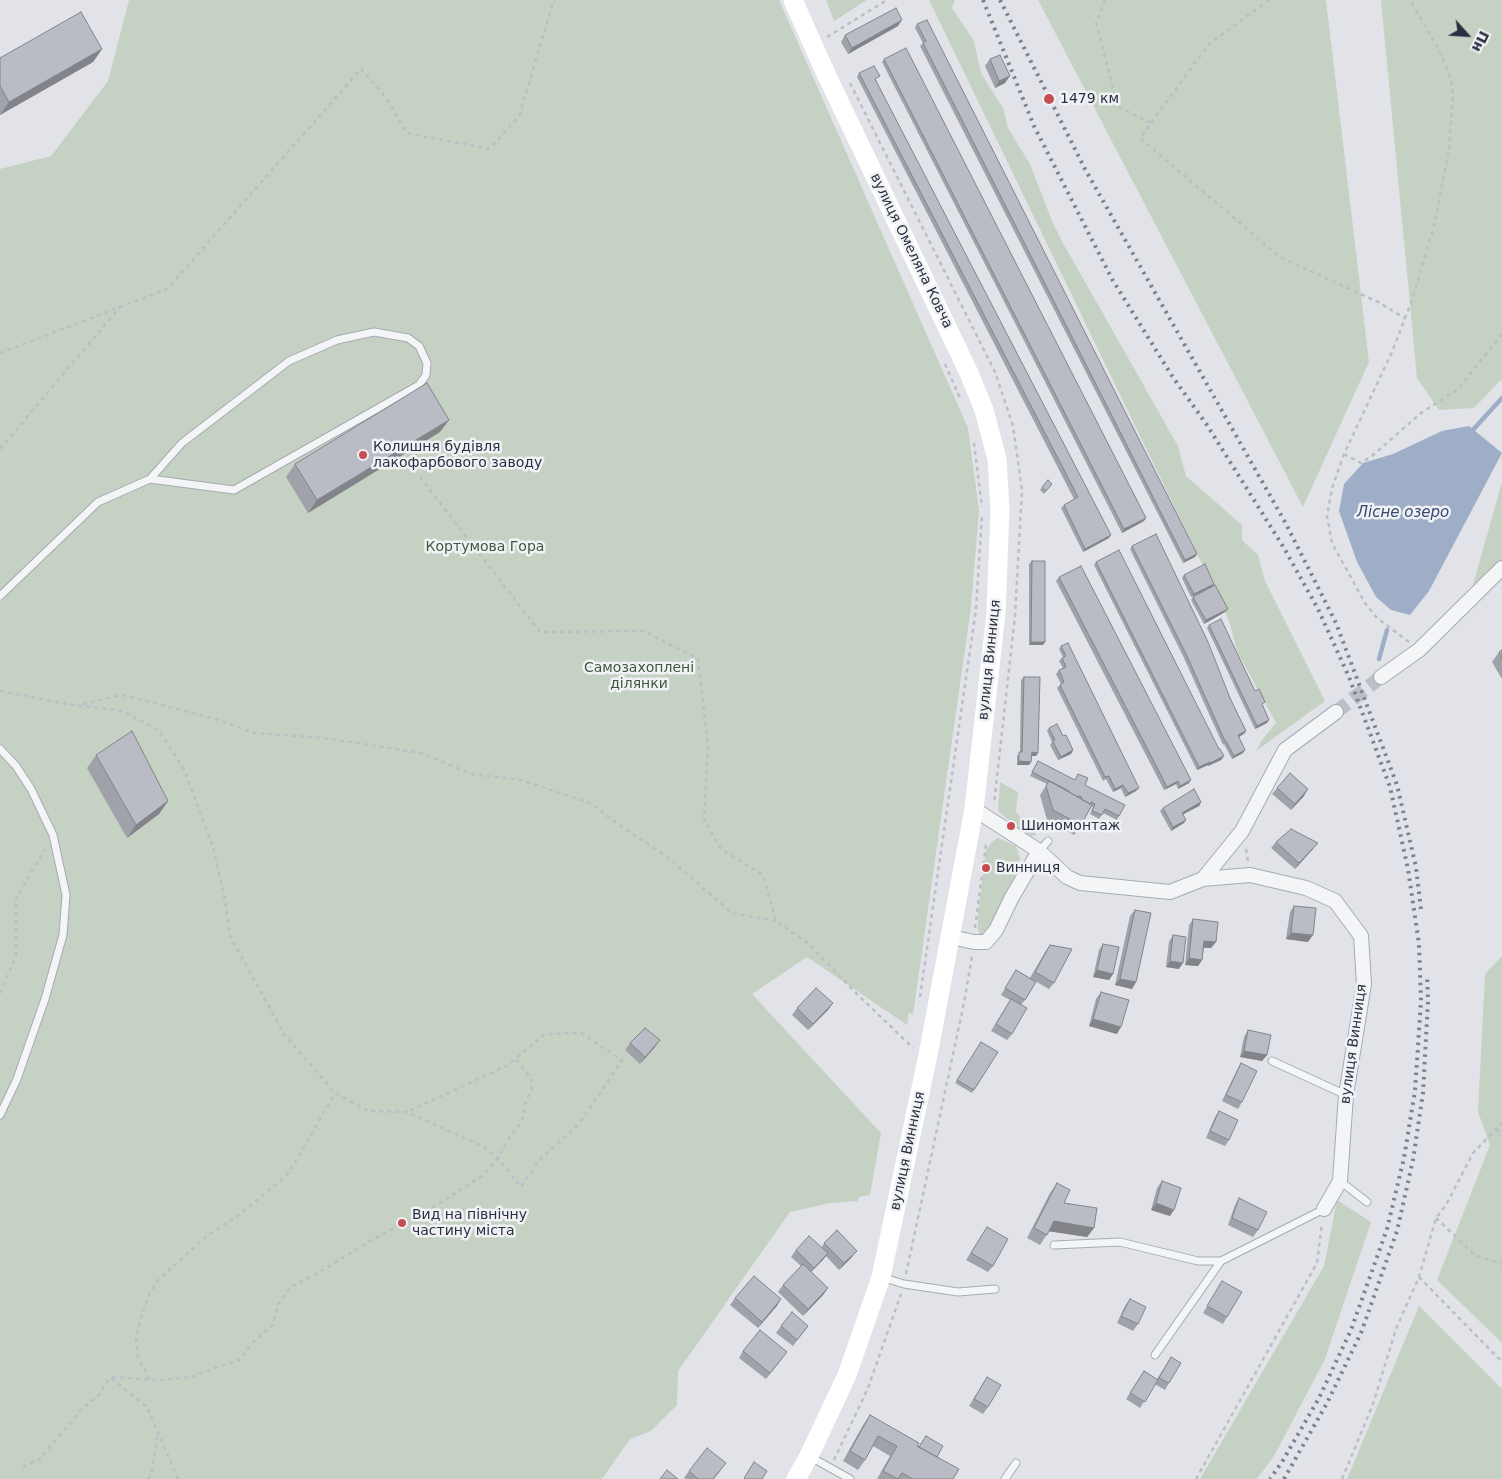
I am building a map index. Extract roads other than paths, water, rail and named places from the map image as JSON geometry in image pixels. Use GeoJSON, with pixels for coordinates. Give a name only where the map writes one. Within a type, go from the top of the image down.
{"type":"FeatureCollection","features":[{"type":"Feature","properties":{"kind":"main road","name":"вулиця Омеляна Ковча"},"geometry":{"type":"LineString","coordinates":[[793,0],[969,373],[984,410],[997,459],[1000,510]]}},
{"type":"Feature","properties":{"kind":"main road","name":"вулиця Винниця"},"geometry":{"type":"LineString","coordinates":[[796,1479],[809,1456],[846,1375],[881,1277],[928,1055],[974,809],[996,613],[1000,510]]}},
{"type":"Feature","properties":{"kind":"street"},"geometry":{"type":"LineString","coordinates":[[1381,677],[1419,650],[1502,568]]}},
{"type":"Feature","properties":{"kind":"street","name":"вулиця Винниця"},"geometry":{"type":"LineString","coordinates":[[1203,879],[1242,831],[1285,750],[1336,712]]}},
{"type":"Feature","properties":{"kind":"street","name":"вулиця Винниця"},"geometry":{"type":"LineString","coordinates":[[974,809],[1044,846],[1067,877],[1080,883],[1170,892],[1203,879],[1250,875],[1306,888],[1335,901],[1360,936],[1364,984],[1346,1095],[1340,1181],[1324,1209]]}},
{"type":"Feature","properties":{"kind":"street"},"geometry":{"type":"LineString","coordinates":[[951,937],[974,942],[986,942],[996,930],[1012,897],[1044,846]]}},
{"type":"Feature","properties":{"kind":"lane"},"geometry":{"type":"LineString","coordinates":[[0,596],[98,502],[150,479],[182,443],[289,361],[337,340],[374,332],[408,338],[420,346],[427,364],[426,375],[419,385],[234,490],[150,479]]}},
{"type":"Feature","properties":{"kind":"lane"},"geometry":{"type":"LineString","coordinates":[[0,749],[16,766],[31,789],[53,835],[66,895],[63,935],[45,999],[17,1079],[0,1115]]}},
{"type":"Feature","properties":{"kind":"lane"},"geometry":{"type":"LineString","coordinates":[[1272,1061],[1346,1095]]}},
{"type":"Feature","properties":{"kind":"lane"},"geometry":{"type":"LineString","coordinates":[[1340,1181],[1367,1202]]}},
{"type":"Feature","properties":{"kind":"lane"},"geometry":{"type":"LineString","coordinates":[[1054,1244],[1120,1242],[1198,1261],[1221,1261],[1324,1209]]}},
{"type":"Feature","properties":{"kind":"lane"},"geometry":{"type":"LineString","coordinates":[[1155,1355],[1221,1261]]}},
{"type":"Feature","properties":{"kind":"lane"},"geometry":{"type":"LineString","coordinates":[[881,1277],[904,1284],[958,1292],[995,1289]]}},
{"type":"Feature","properties":{"kind":"lane"},"geometry":{"type":"LineString","coordinates":[[809,1456],[850,1479]]}},
{"type":"Feature","properties":{"kind":"lane"},"geometry":{"type":"LineString","coordinates":[[1005,1479],[1016,1463]]}},
{"type":"Feature","properties":{"kind":"water","name":"Лісне озеро"},"geometry":{"type":"Polygon","coordinates":[[[1469,426],[1502,453],[1429,591],[1410,615],[1391,610],[1376,597],[1357,562],[1339,511],[1344,484],[1363,463],[1393,454],[1442,431],[1469,426]]]}},
{"type":"Feature","properties":{"kind":"waterway"},"geometry":{"type":"LineString","coordinates":[[1471,432],[1502,398]]}},
{"type":"Feature","properties":{"kind":"waterway"},"geometry":{"type":"LineString","coordinates":[[1379,659],[1387,630]]}},
{"type":"Feature","properties":{"kind":"tunnel"},"geometry":{"type":"LineString","coordinates":[[1336,712],[1381,677]]}},
{"type":"Feature","properties":{"kind":"railway"},"geometry":{"type":"LineString","coordinates":[[983,0],[1034,126],[1112,279],[1172,376],[1207,425],[1284,548],[1318,609],[1349,677],[1390,787],[1408,869],[1419,944],[1421,1001],[1415,1091],[1404,1158],[1387,1229],[1351,1330],[1319,1398],[1270,1479]]}},
{"type":"Feature","properties":{"kind":"railway"},"geometry":{"type":"LineString","coordinates":[[1000,0],[1085,169],[1285,522],[1336,623],[1397,785],[1416,867],[1421,910]]}},
{"type":"Feature","properties":{"kind":"railway"},"geometry":{"type":"LineString","coordinates":[[1284,1479],[1327,1403],[1361,1333],[1397,1231],[1413,1160],[1423,1093],[1428,1001],[1427,975]]}},
{"type":"Feature","properties":{"kind":"place","name":"1479 км"},"geometry":{"type":"Point","coordinates":[1049,99]}},
{"type":"Feature","properties":{"kind":"place","name":"Колишня будівля лакофарбового заводу"},"geometry":{"type":"Point","coordinates":[363,455]}},
{"type":"Feature","properties":{"kind":"place","name":"Шиномонтаж"},"geometry":{"type":"Point","coordinates":[1011,826]}},
{"type":"Feature","properties":{"kind":"place","name":"Винниця"},"geometry":{"type":"Point","coordinates":[986,868]}},
{"type":"Feature","properties":{"kind":"place","name":"Вид на північну частину міста"},"geometry":{"type":"Point","coordinates":[402,1223]}},
{"type":"Feature","properties":{"kind":"park label","name":"Кортумова Гора"},"geometry":{"type":"Point","coordinates":[485,547]}},
{"type":"Feature","properties":{"kind":"park label","name":"Самозахоплені ділянки"},"geometry":{"type":"Point","coordinates":[639,676]}}]}
